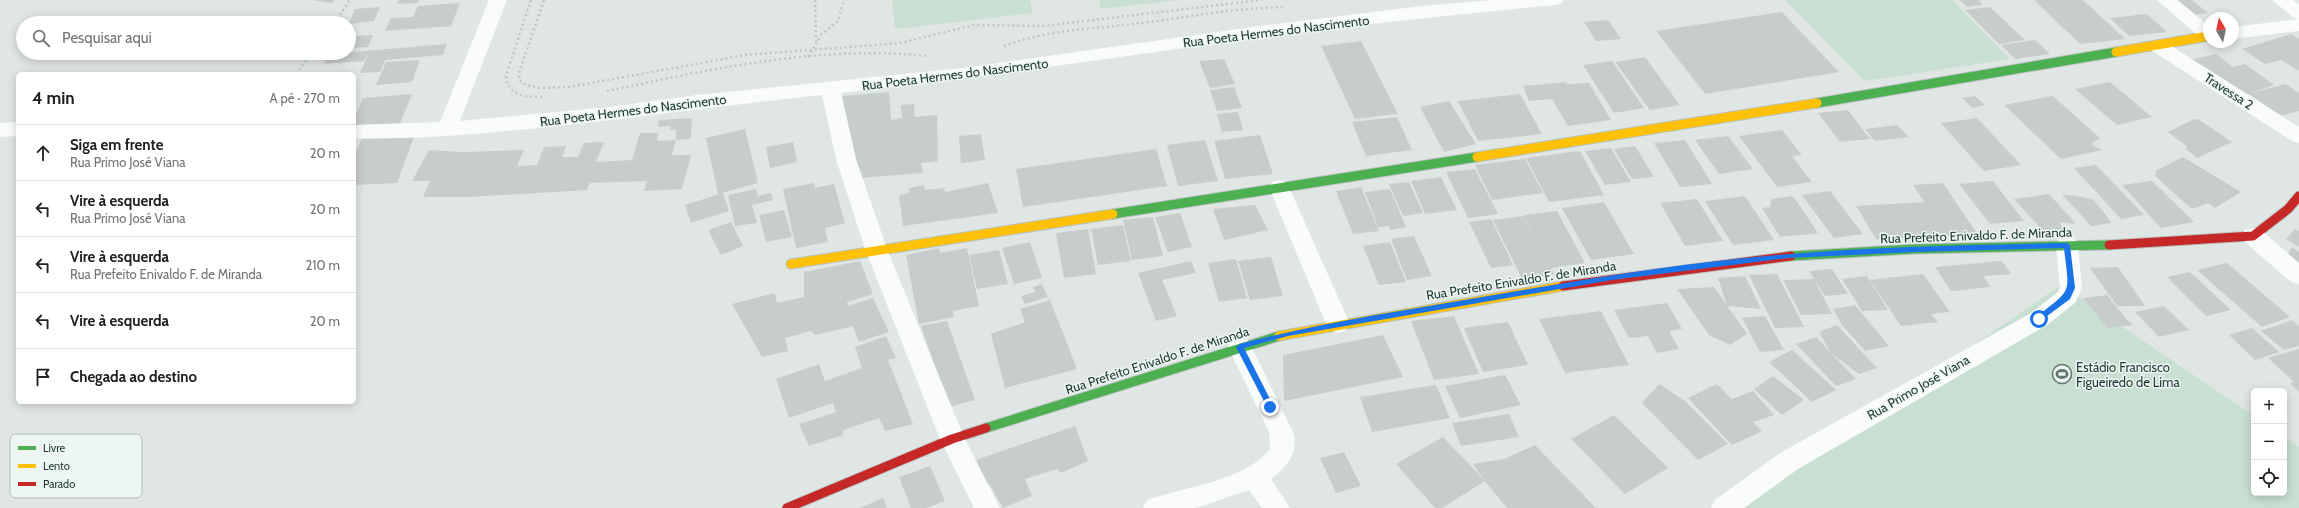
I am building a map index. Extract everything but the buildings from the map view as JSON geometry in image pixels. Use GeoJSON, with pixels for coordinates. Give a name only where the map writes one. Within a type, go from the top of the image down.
{"type":"FeatureCollection","features":[{"type":"Feature","properties":{"kind":"street"},"geometry":{"type":"LineString","coordinates":[[447,130],[498,0]]}},
{"type":"Feature","properties":{"kind":"street","name":"Rua Poeta Hermes do Nascimento"},"geometry":{"type":"LineString","coordinates":[[356,132],[447,130],[610,114],[697,102],[971,73],[1260,32],[1422,12],[1555,0]]}},
{"type":"Feature","properties":{"kind":"street"},"geometry":{"type":"LineString","coordinates":[[2166,0],[2203,31]]}},
{"type":"Feature","properties":{"kind":"street"},"geometry":{"type":"LineString","coordinates":[[2281,0],[2299,13]]}},
{"type":"Feature","properties":{"kind":"street"},"geometry":{"type":"LineString","coordinates":[[2239,32],[2299,25]]}},
{"type":"Feature","properties":{"kind":"street"},"geometry":{"type":"LineString","coordinates":[[791,264],[876,249],[1602,138],[2158,46],[2203,37]]}},
{"type":"Feature","properties":{"kind":"street","name":"Travessa 2"},"geometry":{"type":"LineString","coordinates":[[2158,46],[2299,136]]}},
{"type":"Feature","properties":{"kind":"street"},"geometry":{"type":"LineString","coordinates":[[830,88],[846,159],[876,249],[952,439],[987,508]]}},
{"type":"Feature","properties":{"kind":"street"},"geometry":{"type":"LineString","coordinates":[[0,130],[16,129]]}},
{"type":"Feature","properties":{"kind":"street"},"geometry":{"type":"LineString","coordinates":[[1279,187],[1338,324]]}},
{"type":"Feature","properties":{"kind":"street"},"geometry":{"type":"LineString","coordinates":[[2299,196],[2288,209],[2253,236],[2299,276]]}},
{"type":"Feature","properties":{"kind":"street","name":"Rua Prefeito Enivaldo F. de Miranda"},"geometry":{"type":"LineString","coordinates":[[787,508],[952,439],[1240,347],[1288,334],[1338,324],[1612,278],[1789,256],[1915,249],[2067,245],[2253,236]]}},
{"type":"Feature","properties":{"kind":"street","name":"Rua Primo José Viana"},"geometry":{"type":"LineString","coordinates":[[1724,508],[1789,461],[2039,319],[2067,297],[2071,288],[2067,245]]}},
{"type":"Feature","properties":{"kind":"street"},"geometry":{"type":"LineString","coordinates":[[1156,508],[1254,476],[1263,472],[1281,454],[1283,440],[1281,432],[1240,347]]}},
{"type":"Feature","properties":{"kind":"street"},"geometry":{"type":"LineString","coordinates":[[1254,476],[1277,508]]}},
{"type":"Feature","properties":{"kind":"path"},"geometry":{"type":"LineString","coordinates":[[339,16],[350,0]]}},
{"type":"Feature","properties":{"kind":"path"},"geometry":{"type":"LineString","coordinates":[[531,0],[506,76],[505,84],[510,92],[519,96],[551,97]]}},
{"type":"Feature","properties":{"kind":"path"},"geometry":{"type":"LineString","coordinates":[[544,0],[519,73],[519,80],[526,85],[539,88],[569,87],[746,55],[900,43],[943,31],[974,25],[1043,26],[1139,16],[1261,0]]}},
{"type":"Feature","properties":{"kind":"path"},"geometry":{"type":"LineString","coordinates":[[815,0],[816,42]]}},
{"type":"Feature","properties":{"kind":"path"},"geometry":{"type":"LineString","coordinates":[[808,57],[816,42],[838,21],[844,0]]}},
{"type":"Feature","properties":{"kind":"path"},"geometry":{"type":"LineString","coordinates":[[999,48],[1018,40],[1054,31],[1140,23],[1250,8],[1289,7]]}},
{"type":"Feature","properties":{"kind":"path"},"geometry":{"type":"LineString","coordinates":[[601,92],[731,66],[808,57],[889,52],[932,56]]}},
{"type":"Feature","properties":{"kind":"path"},"geometry":{"type":"LineString","coordinates":[[298,72],[307,60]]}},
{"type":"Feature","properties":{"kind":"green space"},"geometry":{"type":"Polygon","coordinates":[[[892,0],[1030,0],[1033,13],[895,29],[892,0]]]}},
{"type":"Feature","properties":{"kind":"green space"},"geometry":{"type":"Polygon","coordinates":[[[1099,0],[1179,0],[1101,9],[1099,0]]]}},
{"type":"Feature","properties":{"kind":"green space"},"geometry":{"type":"Polygon","coordinates":[[[1785,0],[1952,0],[2010,59],[1865,81],[1785,0]]]}},
{"type":"Feature","properties":{"kind":"green space","name":"Estádio Francisco Figueiredo de Lima"},"geometry":{"type":"Polygon","coordinates":[[[2061,285],[2251,414],[2251,496],[2287,496],[2287,439],[2299,447],[2299,508],[1737,508],[2061,285]]]}},
{"type":"Feature","properties":{"kind":"traffic: fast"},"geometry":{"type":"LineString","coordinates":[[1817,103],[2116,52]]}},
{"type":"Feature","properties":{"kind":"traffic: fast"},"geometry":{"type":"LineString","coordinates":[[1113,214],[1477,157]]}},
{"type":"Feature","properties":{"kind":"traffic: fast"},"geometry":{"type":"LineString","coordinates":[[1791,256],[1915,249],[2109,245]]}},
{"type":"Feature","properties":{"kind":"traffic: fast"},"geometry":{"type":"LineString","coordinates":[[986,428],[1279,336]]}},
{"type":"Feature","properties":{"kind":"traffic: slow"},"geometry":{"type":"LineString","coordinates":[[2116,52],[2203,37]]}},
{"type":"Feature","properties":{"kind":"traffic: slow"},"geometry":{"type":"LineString","coordinates":[[1477,157],[1817,103]]}},
{"type":"Feature","properties":{"kind":"traffic: slow"},"geometry":{"type":"LineString","coordinates":[[791,264],[1113,214]]}},
{"type":"Feature","properties":{"kind":"traffic: slow"},"geometry":{"type":"LineString","coordinates":[[1279,336],[1563,286]]}},
{"type":"Feature","properties":{"kind":"traffic: jam"},"geometry":{"type":"LineString","coordinates":[[2109,245],[2253,236],[2288,209],[2299,196]]}},
{"type":"Feature","properties":{"kind":"traffic: jam"},"geometry":{"type":"LineString","coordinates":[[1563,286],[1612,278],[1791,256]]}},
{"type":"Feature","properties":{"kind":"traffic: jam"},"geometry":{"type":"LineString","coordinates":[[787,508],[952,439],[986,428]]}},
{"type":"Feature","properties":{"kind":"place","name":"Estádio Francisco Figueiredo de Lima"},"geometry":{"type":"Point","coordinates":[2062,374]}},
{"type":"Feature","properties":{"kind":"route"},"geometry":{"type":"LineString","coordinates":[[1270,407],[1240,347],[1288,334],[1338,324],[1612,278],[1789,256],[1915,249],[2067,245],[2071,288],[2067,297],[2039,319]]}}]}
